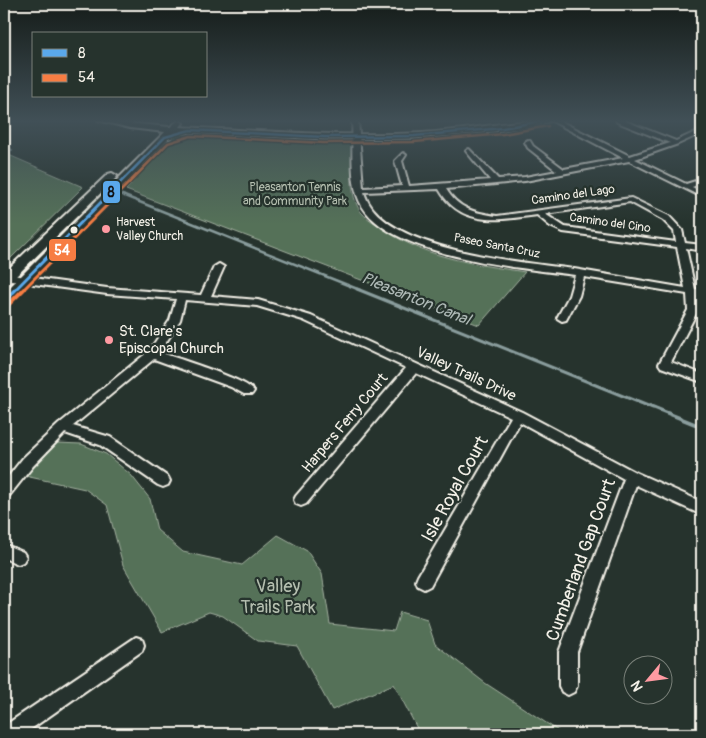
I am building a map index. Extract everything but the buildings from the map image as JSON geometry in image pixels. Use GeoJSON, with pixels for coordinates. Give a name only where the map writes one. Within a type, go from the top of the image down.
{"type":"FeatureCollection","features":[{"type":"Feature","properties":{"kind":"main road"},"geometry":{"type":"LineString","coordinates":[[4,275],[23,261],[134,154]]}},
{"type":"Feature","properties":{"kind":"main road"},"geometry":{"type":"LineString","coordinates":[[4,301],[144,154]]}},
{"type":"Feature","properties":{"kind":"street"},"geometry":{"type":"LineString","coordinates":[[358,154],[359,190],[441,187],[496,182],[563,172],[642,154]]}},
{"type":"Feature","properties":{"kind":"street"},"geometry":{"type":"LineString","coordinates":[[472,154],[496,182]]}},
{"type":"Feature","properties":{"kind":"street"},"geometry":{"type":"LineString","coordinates":[[540,154],[563,172]]}},
{"type":"Feature","properties":{"kind":"street"},"geometry":{"type":"LineString","coordinates":[[619,154],[702,195]]}},
{"type":"Feature","properties":{"kind":"street"},"geometry":{"type":"LineString","coordinates":[[403,156],[398,161],[406,188]]}},
{"type":"Feature","properties":{"kind":"street"},"geometry":{"type":"LineString","coordinates":[[686,187],[702,181]]}},
{"type":"Feature","properties":{"kind":"street","name":"Camino del Lago"},"geometry":{"type":"LineString","coordinates":[[441,187],[451,203],[469,213],[497,218],[539,214],[631,200],[666,218],[674,224],[682,245],[693,310],[665,364],[702,378]]}},
{"type":"Feature","properties":{"kind":"street","name":"Paseo Santa Cruz"},"geometry":{"type":"LineString","coordinates":[[359,190],[366,205],[387,225],[425,243],[472,256],[702,293]]}},
{"type":"Feature","properties":{"kind":"street","name":"Camino del Cino"},"geometry":{"type":"LineString","coordinates":[[539,214],[562,229],[702,248]]}},
{"type":"Feature","properties":{"kind":"street"},"geometry":{"type":"LineString","coordinates":[[205,298],[219,267]]}},
{"type":"Feature","properties":{"kind":"street"},"geometry":{"type":"LineString","coordinates":[[562,318],[574,296],[580,273]]}},
{"type":"Feature","properties":{"kind":"street","name":"Valley Trails Drive"},"geometry":{"type":"LineString","coordinates":[[4,275],[107,291],[258,303],[278,308],[306,318],[518,415],[632,477],[702,509]]}},
{"type":"Feature","properties":{"kind":"street"},"geometry":{"type":"LineString","coordinates":[[4,492],[28,462],[63,428],[153,354],[175,320],[181,298]]}},
{"type":"Feature","properties":{"kind":"street"},"geometry":{"type":"LineString","coordinates":[[153,354],[248,390]]}},
{"type":"Feature","properties":{"kind":"street","name":"Harpers Ferry Court"},"geometry":{"type":"LineString","coordinates":[[301,500],[414,367]]}},
{"type":"Feature","properties":{"kind":"street","name":"Isle Royal Court"},"geometry":{"type":"LineString","coordinates":[[424,581],[518,415]]}},
{"type":"Feature","properties":{"kind":"street"},"geometry":{"type":"LineString","coordinates":[[63,428],[105,442],[124,452],[163,481]]}},
{"type":"Feature","properties":{"kind":"street","name":"Cumberland Gap Court"},"geometry":{"type":"LineString","coordinates":[[568,686],[568,652],[632,477]]}},
{"type":"Feature","properties":{"kind":"street"},"geometry":{"type":"LineString","coordinates":[[8,734],[136,645]]}},
{"type":"Feature","properties":{"kind":"green space"},"geometry":{"type":"Polygon","coordinates":[[[4,154],[83,187],[8,261],[4,262],[4,154]]]}},
{"type":"Feature","properties":{"kind":"green space","name":"Pleasanton Tennis and Community Park"},"geometry":{"type":"Polygon","coordinates":[[[157,154],[352,154],[352,189],[357,205],[368,219],[393,235],[428,252],[466,262],[525,272],[479,325],[126,190],[157,154]]]}},
{"type":"Feature","properties":{"kind":"green space","name":"Valley Trails Park"},"geometry":{"type":"Polygon","coordinates":[[[57,443],[81,444],[106,454],[131,475],[150,499],[157,530],[183,552],[242,565],[278,535],[307,551],[322,574],[330,624],[394,631],[400,612],[427,620],[435,644],[485,683],[563,734],[420,734],[394,684],[332,710],[297,646],[258,641],[223,616],[209,612],[162,632],[123,565],[107,505],[85,489],[25,476],[48,449],[57,443]]]}},
{"type":"Feature","properties":{"kind":"waterway","name":"Pleasanton Canal"},"geometry":{"type":"LineString","coordinates":[[120,194],[125,196]]}},
{"type":"Feature","properties":{"kind":"waterway","name":"Pleasanton Canal"},"geometry":{"type":"LineString","coordinates":[[122,195],[360,290]]}},
{"type":"Feature","properties":{"kind":"waterway","name":"Pleasanton Canal"},"geometry":{"type":"LineString","coordinates":[[357,289],[653,408]]}},
{"type":"Feature","properties":{"kind":"waterway","name":"Pleasanton Canal"},"geometry":{"type":"LineString","coordinates":[[650,406],[702,427]]}},
{"type":"Feature","properties":{"kind":"transit line","name":"8"},"geometry":{"type":"LineString","coordinates":[[4,301],[148,154]]}},
{"type":"Feature","properties":{"kind":"transit line","name":"54"},"geometry":{"type":"LineString","coordinates":[[8,305],[157,154]]}},
{"type":"Feature","properties":{"kind":"place","name":"Harvest Valley Church"},"geometry":{"type":"Point","coordinates":[106,229]}},
{"type":"Feature","properties":{"kind":"place","name":"St. Clare's Episcopal Church"},"geometry":{"type":"Point","coordinates":[109,340]}}]}
